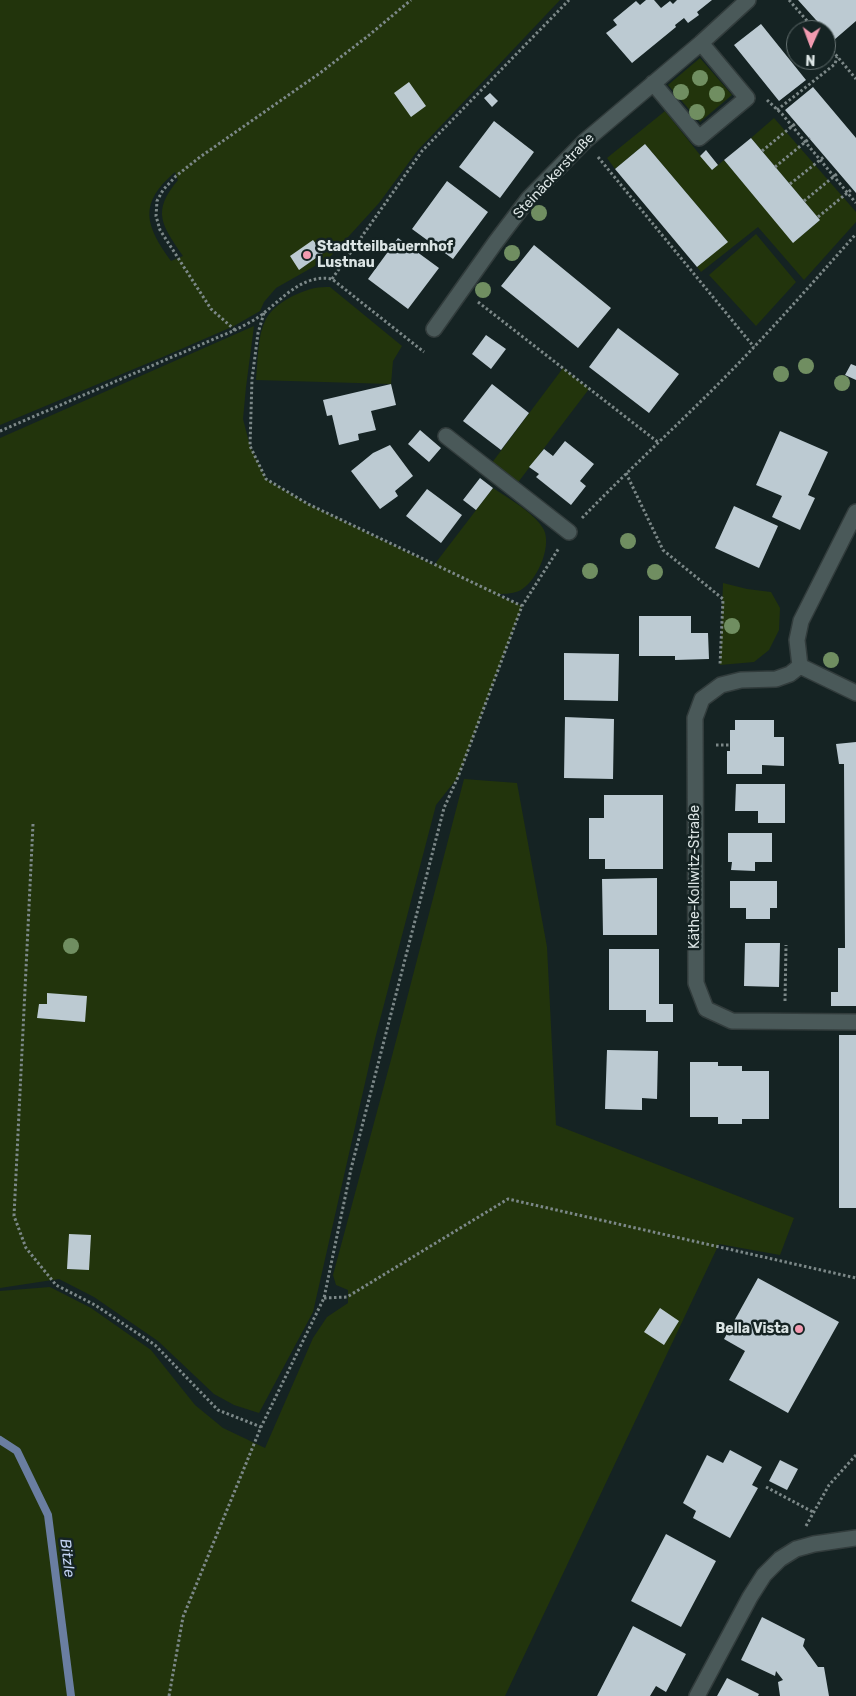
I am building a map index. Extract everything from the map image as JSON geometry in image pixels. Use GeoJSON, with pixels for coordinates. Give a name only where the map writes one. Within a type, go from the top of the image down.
{"type":"FeatureCollection","features":[{"type":"Feature","properties":{"kind":"street","name":"Steinäckerstraße"},"geometry":{"type":"LineString","coordinates":[[434,329],[529,198],[585,141],[701,43],[748,0]]}},
{"type":"Feature","properties":{"kind":"street"},"geometry":{"type":"LineString","coordinates":[[653,83],[699,138],[748,98],[701,43]]}},
{"type":"Feature","properties":{"kind":"street"},"geometry":{"type":"LineString","coordinates":[[446,436],[569,532]]}},
{"type":"Feature","properties":{"kind":"street"},"geometry":{"type":"LineString","coordinates":[[856,512],[800,621],[797,640],[800,666],[856,693]]}},
{"type":"Feature","properties":{"kind":"street","name":"Käthe-Kollwitz-Straße"},"geometry":{"type":"LineString","coordinates":[[800,666],[790,674],[776,678],[742,680],[721,685],[702,699],[695,718],[696,983],[706,1009],[732,1021],[856,1022]]}},
{"type":"Feature","properties":{"kind":"street"},"geometry":{"type":"LineString","coordinates":[[697,1696],[764,1575],[780,1559],[796,1549],[814,1544],[856,1538]]}},
{"type":"Feature","properties":{"kind":"path"},"geometry":{"type":"LineString","coordinates":[[235,330],[211,309],[160,230],[156,216],[157,200],[163,190],[176,176],[200,157],[320,73],[411,0]]}},
{"type":"Feature","properties":{"kind":"path"},"geometry":{"type":"LineString","coordinates":[[332,279],[422,151],[569,0]]}},
{"type":"Feature","properties":{"kind":"path"},"geometry":{"type":"LineString","coordinates":[[789,0],[806,20]]}},
{"type":"Feature","properties":{"kind":"path"},"geometry":{"type":"LineString","coordinates":[[837,57],[856,79]]}},
{"type":"Feature","properties":{"kind":"path"},"geometry":{"type":"LineString","coordinates":[[777,110],[836,64],[837,57]]}},
{"type":"Feature","properties":{"kind":"path"},"geometry":{"type":"LineString","coordinates":[[770,103],[792,126],[856,204]]}},
{"type":"Feature","properties":{"kind":"path"},"geometry":{"type":"LineString","coordinates":[[762,151],[796,123]]}},
{"type":"Feature","properties":{"kind":"path"},"geometry":{"type":"LineString","coordinates":[[775,167],[810,138]]}},
{"type":"Feature","properties":{"kind":"path"},"geometry":{"type":"LineString","coordinates":[[585,141],[754,347]]}},
{"type":"Feature","properties":{"kind":"path"},"geometry":{"type":"LineString","coordinates":[[790,184],[824,156]]}},
{"type":"Feature","properties":{"kind":"path"},"geometry":{"type":"LineString","coordinates":[[804,201],[838,172]]}},
{"type":"Feature","properties":{"kind":"path"},"geometry":{"type":"LineString","coordinates":[[818,217],[852,188]]}},
{"type":"Feature","properties":{"kind":"path"},"geometry":{"type":"LineString","coordinates":[[169,1696],[183,1617],[261,1427],[324,1298],[351,1169],[444,808],[458,777],[522,606],[569,532],[754,347],[856,234]]}},
{"type":"Feature","properties":{"kind":"path"},"geometry":{"type":"LineString","coordinates":[[0,431],[235,330],[264,313],[276,301],[294,288],[314,278],[332,279],[424,352]]}},
{"type":"Feature","properties":{"kind":"path"},"geometry":{"type":"LineString","coordinates":[[462,289],[659,443]]}},
{"type":"Feature","properties":{"kind":"path"},"geometry":{"type":"LineString","coordinates":[[264,313],[258,333],[252,379],[250,446],[266,479],[317,508],[522,606]]}},
{"type":"Feature","properties":{"kind":"path"},"geometry":{"type":"LineString","coordinates":[[626,473],[663,550],[722,599],[721,685]]}},
{"type":"Feature","properties":{"kind":"path"},"geometry":{"type":"LineString","coordinates":[[33,824],[14,1216],[26,1248],[56,1285],[95,1305],[155,1345],[218,1410],[261,1427]]}},
{"type":"Feature","properties":{"kind":"path"},"geometry":{"type":"LineString","coordinates":[[785,1021],[786,946]]}},
{"type":"Feature","properties":{"kind":"path"},"geometry":{"type":"LineString","coordinates":[[324,1298],[347,1297],[508,1199],[856,1278]]}},
{"type":"Feature","properties":{"kind":"path"},"geometry":{"type":"LineString","coordinates":[[796,1549],[813,1512],[829,1485],[856,1455]]}},
{"type":"Feature","properties":{"kind":"path"},"geometry":{"type":"LineString","coordinates":[[766,1488],[813,1512]]}},
{"type":"Feature","properties":{"kind":"green space"},"geometry":{"type":"Polygon","coordinates":[[[0,0],[560,0],[418,150],[379,203],[329,258],[276,288],[264,302],[260,311],[234,326],[0,425],[0,0]],[[175,172],[163,184],[155,194],[149,215],[155,236],[171,261],[183,256],[165,227],[162,210],[164,201],[178,180],[175,172]]]}},
{"type":"Feature","properties":{"kind":"green space"},"geometry":{"type":"Polygon","coordinates":[[[700,58],[732,95],[700,122],[668,85],[700,58]]]}},
{"type":"Feature","properties":{"kind":"green space"},"geometry":{"type":"Polygon","coordinates":[[[665,111],[712,170],[724,160],[794,242],[820,220],[751,138],[774,118],[856,212],[856,222],[804,280],[758,227],[701,272],[697,267],[727,241],[645,144],[615,169],[607,158],[665,111]]]}},
{"type":"Feature","properties":{"kind":"green space"},"geometry":{"type":"Polygon","coordinates":[[[756,234],[796,282],[756,326],[709,275],[756,234]]]}},
{"type":"Feature","properties":{"kind":"green space"},"geometry":{"type":"Polygon","coordinates":[[[330,287],[402,346],[393,361],[391,384],[256,380],[261,333],[270,313],[294,295],[315,288],[330,287]]]}},
{"type":"Feature","properties":{"kind":"green space"},"geometry":{"type":"Polygon","coordinates":[[[254,326],[243,419],[250,446],[266,479],[308,504],[434,565],[493,488],[535,518],[544,530],[546,537],[546,546],[541,564],[531,581],[519,591],[496,594],[522,606],[458,777],[436,805],[375,1039],[313,1312],[259,1413],[234,1405],[214,1394],[158,1341],[94,1297],[59,1279],[0,1288],[0,438],[254,326]]]}},
{"type":"Feature","properties":{"kind":"green space"},"geometry":{"type":"Polygon","coordinates":[[[563,368],[589,389],[513,489],[488,468],[563,368]]]}},
{"type":"Feature","properties":{"kind":"green space"},"geometry":{"type":"Polygon","coordinates":[[[723,583],[771,592],[780,608],[779,630],[769,650],[754,662],[720,665],[723,583]]]}},
{"type":"Feature","properties":{"kind":"green space"},"geometry":{"type":"Polygon","coordinates":[[[464,779],[517,783],[547,947],[556,1125],[794,1218],[780,1255],[719,1244],[505,1696],[0,1696],[0,1291],[50,1287],[91,1308],[151,1350],[195,1405],[223,1428],[265,1448],[313,1338],[327,1317],[348,1303],[348,1290],[336,1285],[333,1275],[464,779]]]}},
{"type":"Feature","properties":{"kind":"building"},"geometry":{"type":"Polygon","coordinates":[[[646,0],[654,0],[661,8],[670,1],[673,4],[677,0],[712,0],[697,12],[699,15],[688,23],[684,18],[675,25],[676,27],[632,63],[606,33],[617,25],[613,20],[636,1],[640,5],[646,0]]]}},
{"type":"Feature","properties":{"kind":"building"},"geometry":{"type":"Polygon","coordinates":[[[798,0],[856,0],[856,21],[836,38],[836,20],[816,20],[798,0]]]}},
{"type":"Feature","properties":{"kind":"building"},"geometry":{"type":"Polygon","coordinates":[[[761,24],[786,55],[786,70],[798,70],[806,80],[779,101],[734,45],[761,24]]]}},
{"type":"Feature","properties":{"kind":"building"},"geometry":{"type":"Polygon","coordinates":[[[409,82],[426,106],[411,117],[394,93],[409,82]]]}},
{"type":"Feature","properties":{"kind":"building"},"geometry":{"type":"Polygon","coordinates":[[[813,87],[856,138],[856,193],[785,110],[813,87]]]}},
{"type":"Feature","properties":{"kind":"building"},"geometry":{"type":"Polygon","coordinates":[[[490,93],[498,101],[492,107],[484,98],[490,93]]]}},
{"type":"Feature","properties":{"kind":"building"},"geometry":{"type":"Polygon","coordinates":[[[494,121],[534,152],[500,198],[459,167],[494,121]]]}},
{"type":"Feature","properties":{"kind":"building"},"geometry":{"type":"Polygon","coordinates":[[[751,138],[820,220],[793,243],[724,160],[751,138]]]}},
{"type":"Feature","properties":{"kind":"building"},"geometry":{"type":"Polygon","coordinates":[[[645,144],[728,242],[697,267],[615,169],[645,144]]]}},
{"type":"Feature","properties":{"kind":"building"},"geometry":{"type":"Polygon","coordinates":[[[706,150],[718,165],[712,170],[700,156],[706,150]]]}},
{"type":"Feature","properties":{"kind":"building"},"geometry":{"type":"Polygon","coordinates":[[[447,181],[488,212],[453,259],[412,229],[447,181]]]}},
{"type":"Feature","properties":{"kind":"building"},"geometry":{"type":"Polygon","coordinates":[[[398,238],[439,268],[408,309],[368,279],[398,238]]]}},
{"type":"Feature","properties":{"kind":"building","name":"Stadtteilbauernhof Lustnau"},"geometry":{"type":"Polygon","coordinates":[[[313,240],[323,253],[299,270],[290,256],[313,240]]]}},
{"type":"Feature","properties":{"kind":"building"},"geometry":{"type":"Polygon","coordinates":[[[534,245],[611,308],[578,348],[501,286],[534,245]]]}},
{"type":"Feature","properties":{"kind":"building"},"geometry":{"type":"Polygon","coordinates":[[[618,328],[679,374],[649,413],[589,367],[618,328]]]}},
{"type":"Feature","properties":{"kind":"building"},"geometry":{"type":"Polygon","coordinates":[[[486,335],[506,349],[491,369],[472,354],[486,335]]]}},
{"type":"Feature","properties":{"kind":"building"},"geometry":{"type":"Polygon","coordinates":[[[851,364],[856,366],[856,380],[845,375],[851,364]]]}},
{"type":"Feature","properties":{"kind":"building"},"geometry":{"type":"Polygon","coordinates":[[[391,384],[396,405],[371,411],[376,430],[358,434],[359,440],[339,445],[332,415],[327,416],[323,400],[391,384]]]}},
{"type":"Feature","properties":{"kind":"building"},"geometry":{"type":"Polygon","coordinates":[[[492,384],[529,413],[501,450],[463,421],[492,384]]]}},
{"type":"Feature","properties":{"kind":"building"},"geometry":{"type":"Polygon","coordinates":[[[420,430],[441,448],[429,462],[408,444],[420,430]]]}},
{"type":"Feature","properties":{"kind":"building"},"geometry":{"type":"Polygon","coordinates":[[[780,431],[828,452],[808,495],[815,498],[800,530],[772,517],[782,496],[756,485],[780,431]]]}},
{"type":"Feature","properties":{"kind":"building"},"geometry":{"type":"Polygon","coordinates":[[[565,441],[594,464],[580,481],[586,486],[571,505],[536,477],[539,474],[529,467],[544,449],[553,456],[565,441]]]}},
{"type":"Feature","properties":{"kind":"building"},"geometry":{"type":"Polygon","coordinates":[[[390,445],[413,476],[395,491],[398,496],[380,509],[351,471],[373,453],[390,445]]]}},
{"type":"Feature","properties":{"kind":"building"},"geometry":{"type":"Polygon","coordinates":[[[480,478],[493,488],[476,510],[463,500],[480,478]]]}},
{"type":"Feature","properties":{"kind":"building"},"geometry":{"type":"Polygon","coordinates":[[[427,489],[462,515],[441,543],[406,516],[427,489]]]}},
{"type":"Feature","properties":{"kind":"building"},"geometry":{"type":"Polygon","coordinates":[[[734,506],[778,526],[759,568],[715,548],[734,506]]]}},
{"type":"Feature","properties":{"kind":"building"},"geometry":{"type":"Polygon","coordinates":[[[639,616],[691,616],[691,633],[708,633],[709,659],[675,660],[675,656],[639,656],[639,616]]]}},
{"type":"Feature","properties":{"kind":"building"},"geometry":{"type":"Polygon","coordinates":[[[564,653],[619,654],[618,701],[564,700],[564,653]]]}},
{"type":"Feature","properties":{"kind":"building"},"geometry":{"type":"Polygon","coordinates":[[[565,717],[614,719],[613,779],[564,778],[565,717]]]}},
{"type":"Feature","properties":{"kind":"building"},"geometry":{"type":"Polygon","coordinates":[[[735,720],[774,720],[774,737],[784,737],[784,766],[762,765],[762,774],[727,774],[727,751],[730,751],[730,730],[735,730],[735,720]]]}},
{"type":"Feature","properties":{"kind":"building"},"geometry":{"type":"Polygon","coordinates":[[[856,742],[856,1006],[831,1006],[831,992],[838,992],[838,948],[845,948],[844,764],[839,764],[836,744],[856,742]]]}},
{"type":"Feature","properties":{"kind":"building"},"geometry":{"type":"Polygon","coordinates":[[[736,784],[785,784],[785,823],[758,823],[758,811],[735,811],[736,784]]]}},
{"type":"Feature","properties":{"kind":"building"},"geometry":{"type":"Polygon","coordinates":[[[604,795],[663,795],[663,869],[605,869],[605,859],[589,859],[589,818],[604,818],[604,795]]]}},
{"type":"Feature","properties":{"kind":"building"},"geometry":{"type":"Polygon","coordinates":[[[728,833],[772,833],[772,862],[755,862],[755,871],[731,870],[732,862],[728,862],[728,833]]]}},
{"type":"Feature","properties":{"kind":"building"},"geometry":{"type":"Polygon","coordinates":[[[657,878],[657,935],[603,935],[602,879],[657,878]]]}},
{"type":"Feature","properties":{"kind":"building"},"geometry":{"type":"Polygon","coordinates":[[[730,881],[777,881],[777,908],[770,908],[770,919],[746,919],[746,908],[730,908],[730,881]]]}},
{"type":"Feature","properties":{"kind":"building"},"geometry":{"type":"Polygon","coordinates":[[[745,943],[780,943],[779,987],[744,986],[745,943]]]}},
{"type":"Feature","properties":{"kind":"building"},"geometry":{"type":"Polygon","coordinates":[[[609,949],[659,949],[659,1004],[673,1004],[673,1022],[646,1022],[646,1010],[609,1010],[609,949]]]}},
{"type":"Feature","properties":{"kind":"building"},"geometry":{"type":"Polygon","coordinates":[[[47,993],[87,996],[85,1022],[37,1018],[39,1004],[47,1004],[47,993]]]}},
{"type":"Feature","properties":{"kind":"building"},"geometry":{"type":"Polygon","coordinates":[[[839,1035],[856,1035],[856,1208],[839,1208],[839,1035]]]}},
{"type":"Feature","properties":{"kind":"building"},"geometry":{"type":"Polygon","coordinates":[[[607,1050],[658,1051],[657,1099],[642,1098],[642,1110],[605,1109],[607,1050]]]}},
{"type":"Feature","properties":{"kind":"building"},"geometry":{"type":"Polygon","coordinates":[[[690,1062],[718,1062],[718,1066],[742,1066],[742,1071],[769,1071],[769,1119],[742,1119],[742,1124],[718,1124],[718,1117],[690,1117],[690,1062]]]}},
{"type":"Feature","properties":{"kind":"building"},"geometry":{"type":"Polygon","coordinates":[[[69,1234],[91,1235],[89,1270],[67,1269],[69,1234]]]}},
{"type":"Feature","properties":{"kind":"building"},"geometry":{"type":"Polygon","coordinates":[[[758,1278],[839,1322],[788,1413],[729,1380],[745,1351],[724,1339],[758,1278]]]}},
{"type":"Feature","properties":{"kind":"building"},"geometry":{"type":"Polygon","coordinates":[[[660,1308],[679,1321],[664,1345],[644,1332],[660,1308]]]}},
{"type":"Feature","properties":{"kind":"building"},"geometry":{"type":"Polygon","coordinates":[[[730,1450],[762,1467],[752,1485],[758,1488],[730,1538],[693,1518],[696,1511],[683,1503],[707,1455],[723,1463],[730,1450]]]}},
{"type":"Feature","properties":{"kind":"building"},"geometry":{"type":"Polygon","coordinates":[[[780,1460],[798,1469],[787,1490],[769,1481],[780,1460]]]}},
{"type":"Feature","properties":{"kind":"building"},"geometry":{"type":"Polygon","coordinates":[[[666,1534],[716,1561],[681,1627],[631,1601],[666,1534]]]}},
{"type":"Feature","properties":{"kind":"building"},"geometry":{"type":"Polygon","coordinates":[[[762,1617],[805,1639],[803,1646],[818,1667],[824,1667],[829,1696],[780,1696],[778,1682],[783,1680],[776,1671],[775,1676],[741,1660],[762,1617]]]}},
{"type":"Feature","properties":{"kind":"building"},"geometry":{"type":"Polygon","coordinates":[[[633,1626],[686,1654],[666,1692],[656,1686],[650,1696],[597,1696],[633,1626]]]}},
{"type":"Feature","properties":{"kind":"building"},"geometry":{"type":"Polygon","coordinates":[[[727,1678],[759,1694],[758,1696],[717,1696],[727,1678]]]}},
{"type":"Feature","properties":{"kind":"waterway","name":"Bitzle"},"geometry":{"type":"LineString","coordinates":[[0,1440],[17,1451],[48,1515],[71,1696]]}},
{"type":"Feature","properties":{"kind":"place","name":"Stadtteilbauernhof Lustnau"},"geometry":{"type":"Point","coordinates":[307,255]}},
{"type":"Feature","properties":{"kind":"place","name":"Bella Vista"},"geometry":{"type":"Point","coordinates":[799,1329]}}]}
